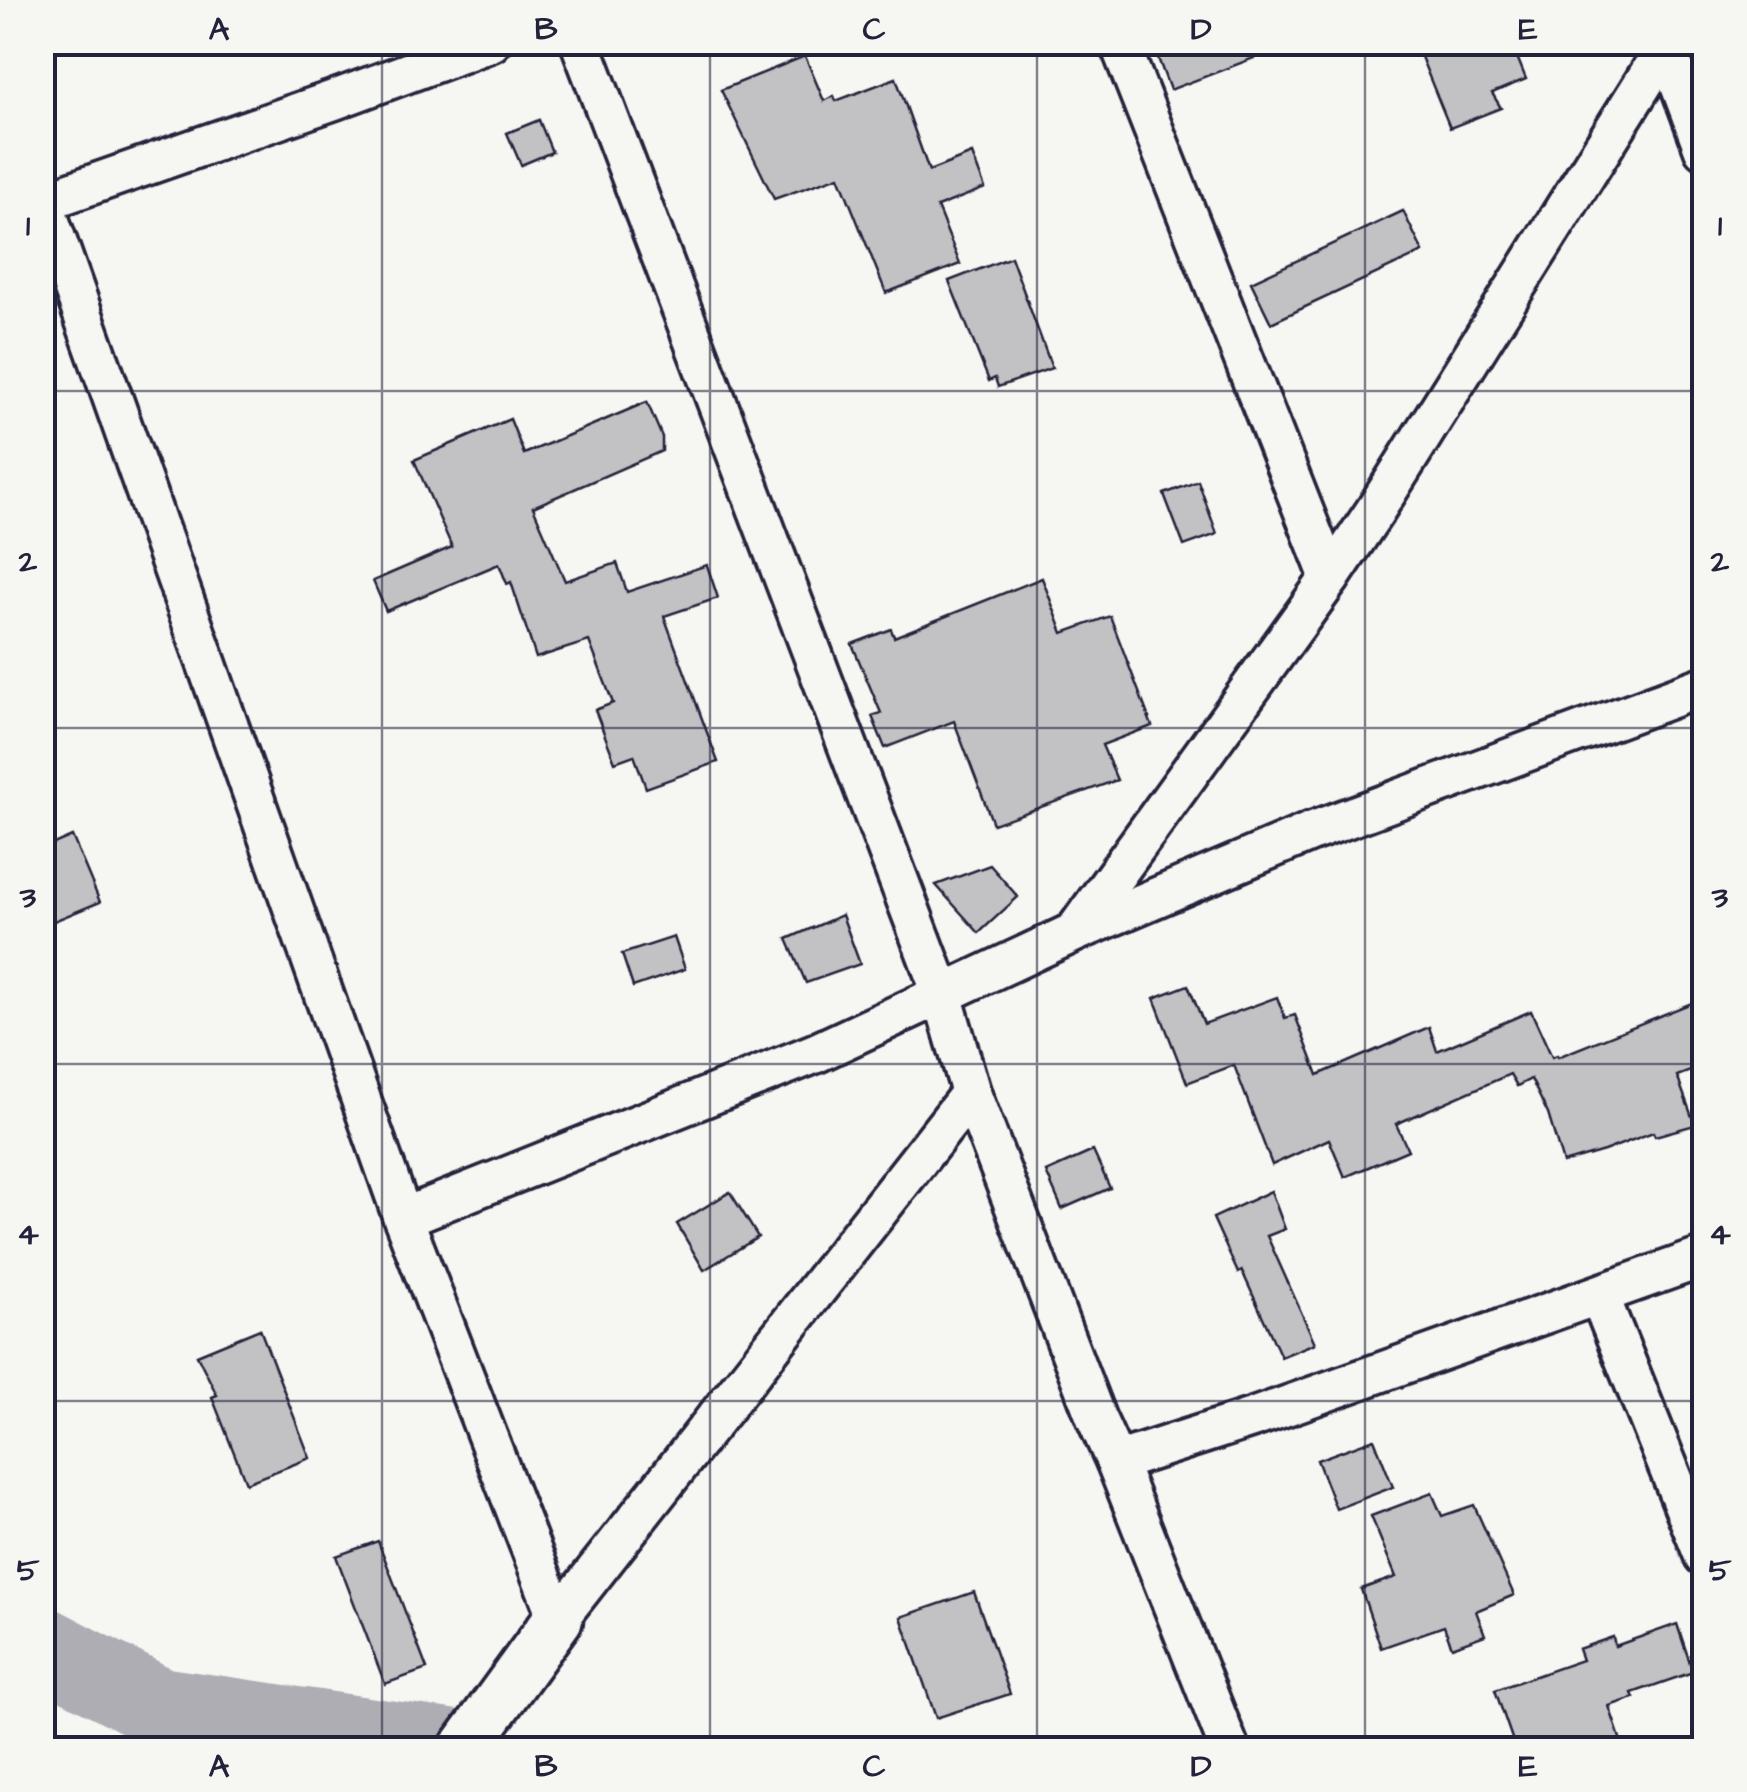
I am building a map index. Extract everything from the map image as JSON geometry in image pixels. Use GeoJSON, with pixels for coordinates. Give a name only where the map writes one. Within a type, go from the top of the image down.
{"type":"FeatureCollection","features":[{"type":"Feature","properties":{"kind":"street"},"geometry":{"type":"LineString","coordinates":[[492,42],[43,201],[403,1218],[558,1619]]}},
{"type":"Feature","properties":{"kind":"street"},"geometry":{"type":"LineString","coordinates":[[580,42],[942,994],[971,1094],[1230,1750]]}},
{"type":"Feature","properties":{"kind":"street"},"geometry":{"type":"LineString","coordinates":[[1118,42],[1330,578]]}},
{"type":"Feature","properties":{"kind":"street"},"geometry":{"type":"LineString","coordinates":[[1074,932],[1375,511],[1665,45]]}},
{"type":"Feature","properties":{"kind":"street"},"geometry":{"type":"LineString","coordinates":[[1665,45],[1704,149]]}},
{"type":"Feature","properties":{"kind":"street"},"geometry":{"type":"LineString","coordinates":[[403,1218],[816,1052],[1074,932],[1313,831],[1704,686]]}},
{"type":"Feature","properties":{"kind":"street"},"geometry":{"type":"LineString","coordinates":[[463,1750],[558,1619],[971,1094]]}},
{"type":"Feature","properties":{"kind":"street"},"geometry":{"type":"LineString","coordinates":[[1116,1462],[1255,1417],[1704,1257]]}},
{"type":"Feature","properties":{"kind":"street"},"geometry":{"type":"LineString","coordinates":[[1599,1295],[1704,1556]]}},
{"type":"Feature","properties":{"kind":"building"},"geometry":{"type":"Polygon","coordinates":[[[1152,42],[1282,42],[1283,47],[1170,90],[1152,42]]]}},
{"type":"Feature","properties":{"kind":"building"},"geometry":{"type":"Polygon","coordinates":[[[1415,42],[1511,42],[1526,79],[1492,93],[1501,108],[1450,128],[1415,42]]]}},
{"type":"Feature","properties":{"kind":"building"},"geometry":{"type":"Polygon","coordinates":[[[805,56],[824,101],[834,96],[836,101],[896,78],[929,171],[972,154],[985,188],[937,207],[960,264],[886,293],[839,176],[774,199],[721,90],[805,56]]]}},
{"type":"Feature","properties":{"kind":"building"},"geometry":{"type":"Polygon","coordinates":[[[539,120],[552,152],[521,165],[507,133],[539,120]]]}},
{"type":"Feature","properties":{"kind":"building"},"geometry":{"type":"Polygon","coordinates":[[[1403,211],[1423,252],[1271,323],[1251,282],[1403,211]]]}},
{"type":"Feature","properties":{"kind":"building"},"geometry":{"type":"Polygon","coordinates":[[[1011,257],[1052,368],[998,387],[995,378],[989,381],[949,281],[1011,257]]]}},
{"type":"Feature","properties":{"kind":"building"},"geometry":{"type":"Polygon","coordinates":[[[647,402],[662,437],[662,451],[533,507],[565,581],[617,563],[627,592],[707,565],[718,598],[664,616],[718,762],[646,788],[634,755],[615,762],[595,710],[613,703],[589,641],[536,658],[511,582],[507,584],[499,564],[386,611],[373,581],[452,547],[414,460],[510,419],[524,454],[647,402]]]}},
{"type":"Feature","properties":{"kind":"building"},"geometry":{"type":"Polygon","coordinates":[[[1198,481],[1217,534],[1184,546],[1164,494],[1198,481]]]}},
{"type":"Feature","properties":{"kind":"building"},"geometry":{"type":"Polygon","coordinates":[[[1042,578],[1063,633],[1110,616],[1152,726],[1102,745],[1117,780],[993,824],[954,721],[885,748],[872,716],[881,713],[852,644],[891,629],[894,637],[1042,578]]]}},
{"type":"Feature","properties":{"kind":"building"},"geometry":{"type":"Polygon","coordinates":[[[72,836],[100,902],[42,926],[42,849],[72,836]]]}},
{"type":"Feature","properties":{"kind":"building"},"geometry":{"type":"Polygon","coordinates":[[[990,865],[1018,897],[979,933],[936,885],[990,865]]]}},
{"type":"Feature","properties":{"kind":"building"},"geometry":{"type":"Polygon","coordinates":[[[842,915],[860,964],[806,983],[787,939],[842,915]]]}},
{"type":"Feature","properties":{"kind":"building"},"geometry":{"type":"Polygon","coordinates":[[[674,937],[685,969],[633,987],[622,954],[674,937]]]}},
{"type":"Feature","properties":{"kind":"building"},"geometry":{"type":"Polygon","coordinates":[[[1188,985],[1204,1024],[1277,997],[1285,1018],[1295,1015],[1318,1075],[1429,1027],[1437,1051],[1531,1011],[1552,1057],[1558,1057],[1704,998],[1704,1066],[1677,1076],[1695,1125],[1655,1136],[1653,1132],[1563,1163],[1548,1114],[1531,1079],[1517,1086],[1510,1074],[1396,1124],[1408,1150],[1345,1177],[1329,1139],[1272,1165],[1234,1065],[1187,1083],[1154,998],[1188,985]]]}},
{"type":"Feature","properties":{"kind":"building"},"geometry":{"type":"Polygon","coordinates":[[[1093,1151],[1110,1188],[1062,1209],[1046,1172],[1093,1151]]]}},
{"type":"Feature","properties":{"kind":"building"},"geometry":{"type":"Polygon","coordinates":[[[1271,1191],[1285,1229],[1267,1236],[1315,1343],[1281,1357],[1213,1218],[1271,1191]]]}},
{"type":"Feature","properties":{"kind":"building"},"geometry":{"type":"Polygon","coordinates":[[[730,1192],[758,1237],[704,1270],[677,1224],[730,1192]]]}},
{"type":"Feature","properties":{"kind":"building"},"geometry":{"type":"Polygon","coordinates":[[[260,1329],[310,1458],[246,1483],[212,1397],[217,1395],[197,1355],[260,1329]]]}},
{"type":"Feature","properties":{"kind":"building"},"geometry":{"type":"Polygon","coordinates":[[[1374,1439],[1393,1487],[1336,1509],[1317,1460],[1374,1439]]]}},
{"type":"Feature","properties":{"kind":"building"},"geometry":{"type":"Polygon","coordinates":[[[1432,1493],[1442,1516],[1474,1505],[1514,1595],[1476,1611],[1485,1635],[1452,1647],[1444,1626],[1381,1648],[1361,1589],[1396,1577],[1371,1516],[1432,1493]]]}},
{"type":"Feature","properties":{"kind":"building"},"geometry":{"type":"Polygon","coordinates":[[[378,1541],[427,1669],[385,1684],[336,1556],[378,1541]]]}},
{"type":"Feature","properties":{"kind":"building"},"geometry":{"type":"Polygon","coordinates":[[[974,1592],[1010,1694],[936,1718],[901,1617],[974,1592]]]}},
{"type":"Feature","properties":{"kind":"building"},"geometry":{"type":"Polygon","coordinates":[[[1677,1624],[1693,1672],[1632,1693],[1634,1698],[1609,1706],[1624,1750],[1516,1750],[1495,1690],[1582,1660],[1578,1649],[1613,1637],[1615,1646],[1677,1624]]]}},
{"type":"Feature","properties":{"kind":"waterway"},"geometry":{"type":"LineString","coordinates":[[42,1646],[159,1707],[456,1750]]}}]}
